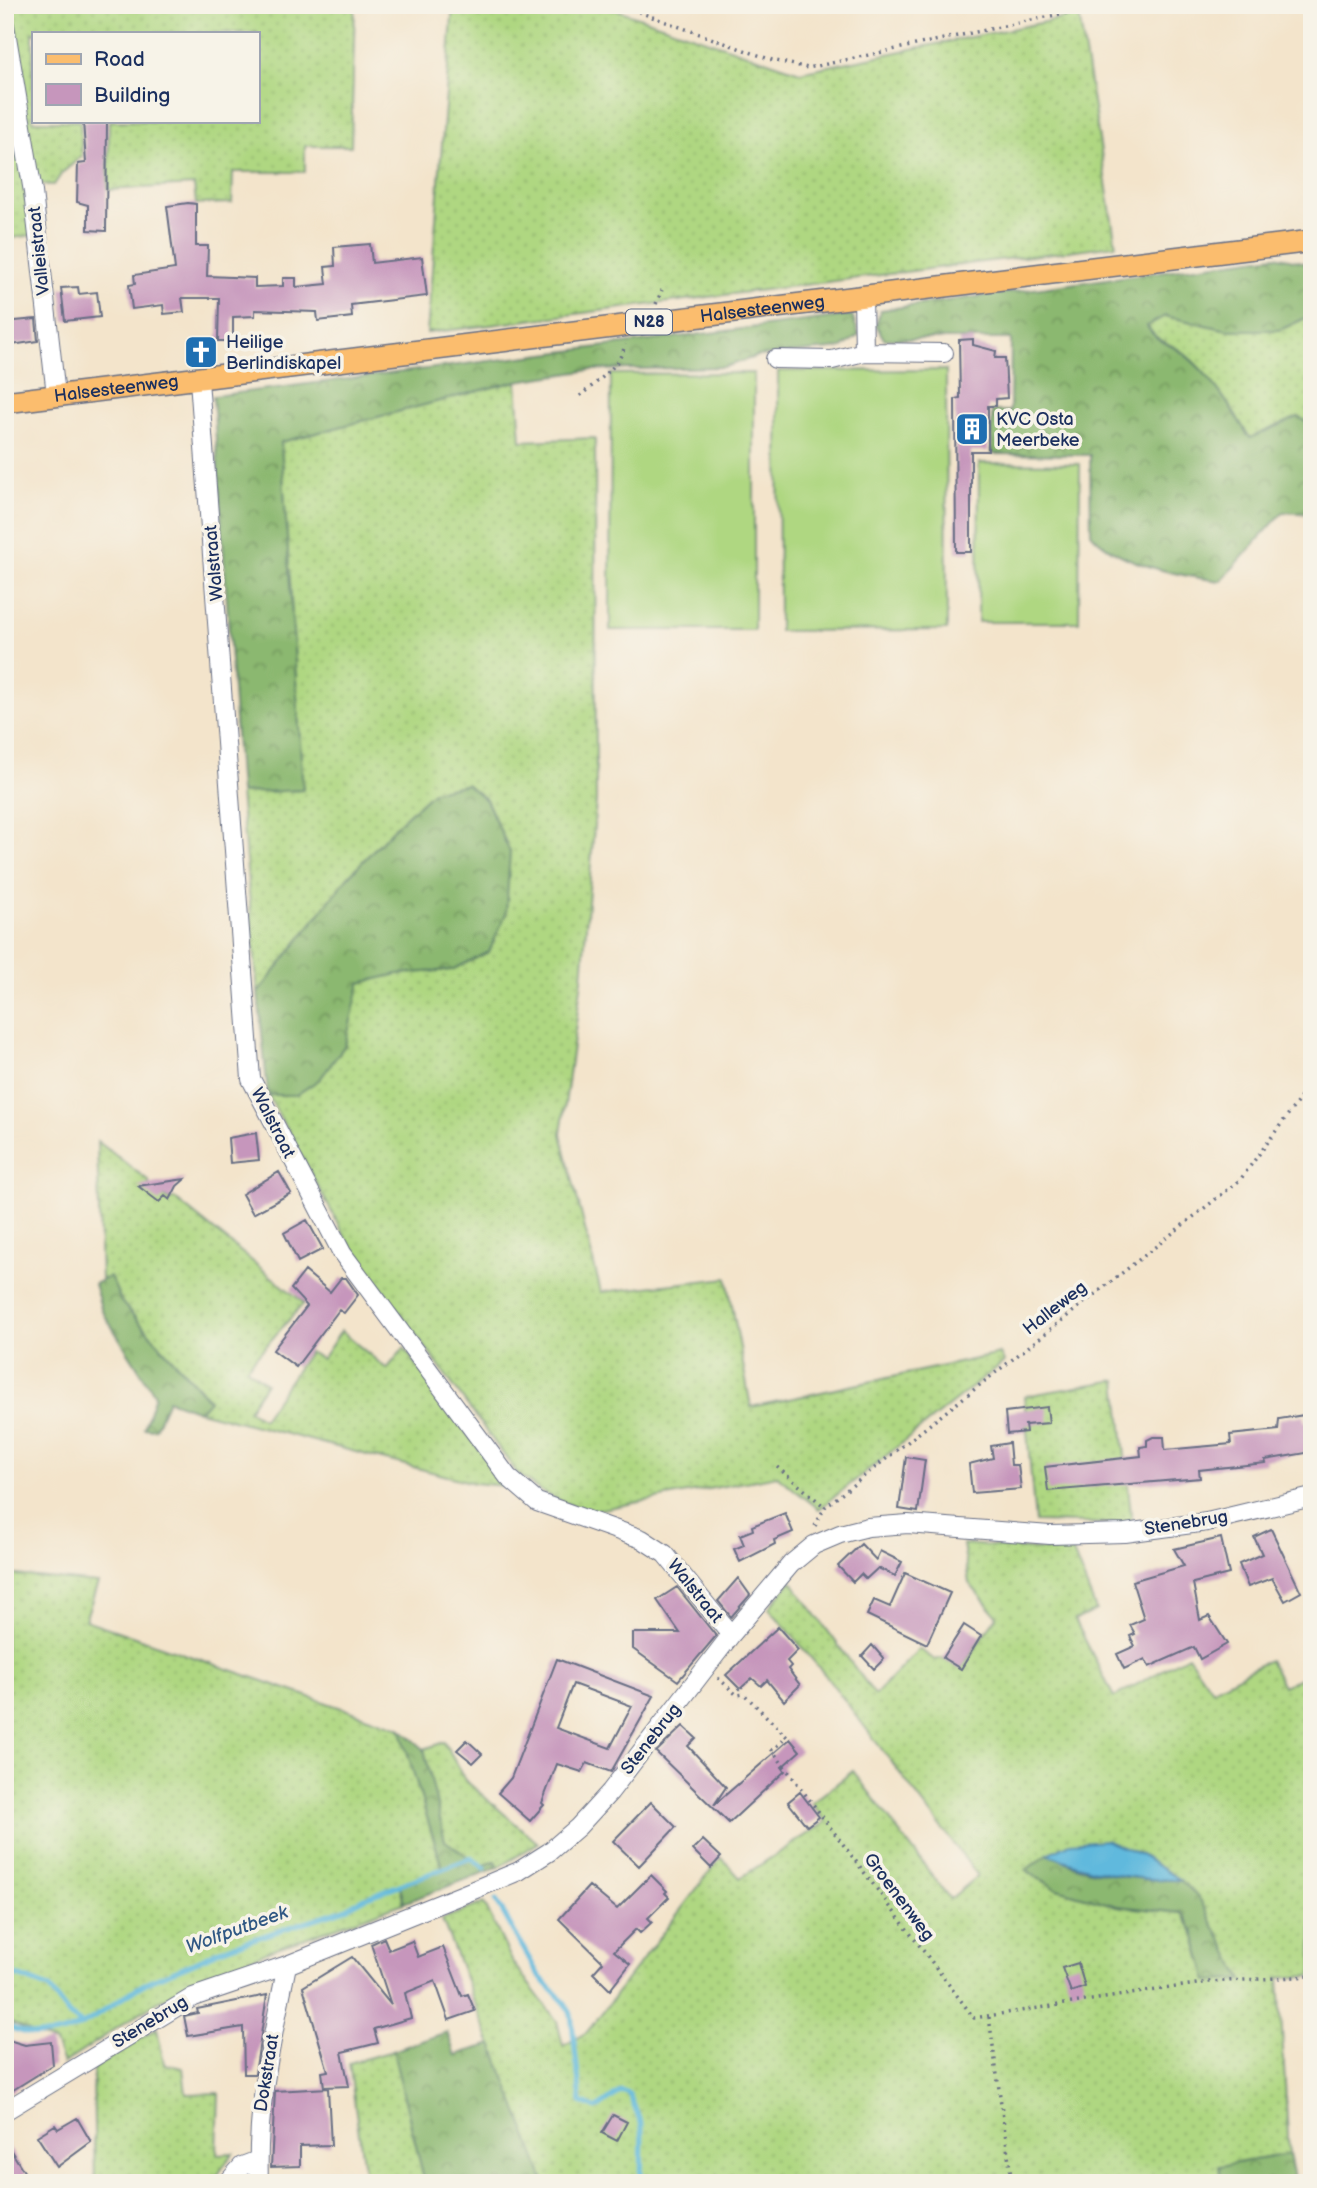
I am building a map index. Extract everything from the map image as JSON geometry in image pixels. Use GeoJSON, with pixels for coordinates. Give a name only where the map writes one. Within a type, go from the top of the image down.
{"type":"FeatureCollection","features":[{"type":"Feature","properties":{"kind":"main road","name":"Halsesteenweg"},"geometry":{"type":"LineString","coordinates":[[5,402],[1312,241]]}},
{"type":"Feature","properties":{"kind":"street","name":"Valleistraat"},"geometry":{"type":"LineString","coordinates":[[5,24],[33,192],[56,395]]}},
{"type":"Feature","properties":{"kind":"street"},"geometry":{"type":"LineString","coordinates":[[863,295],[864,352]]}},
{"type":"Feature","properties":{"kind":"street"},"geometry":{"type":"LineString","coordinates":[[775,359],[832,359],[864,352],[944,354]]}},
{"type":"Feature","properties":{"kind":"street","name":"Walstraat"},"geometry":{"type":"LineString","coordinates":[[199,380],[251,1079],[342,1253],[508,1477],[537,1502],[642,1539],[664,1554],[731,1635]]}},
{"type":"Feature","properties":{"kind":"street","name":"Stenebrug"},"geometry":{"type":"LineString","coordinates":[[5,2111],[192,1997],[287,1965],[495,1881],[549,1852],[578,1827],[610,1792],[731,1635],[791,1564],[814,1545],[859,1530],[908,1524],[1050,1535],[1125,1532],[1207,1522],[1312,1497]]}},
{"type":"Feature","properties":{"kind":"street","name":"Dokstraat"},"geometry":{"type":"LineString","coordinates":[[259,2183],[263,2076],[287,1965]]}},
{"type":"Feature","properties":{"kind":"street"},"geometry":{"type":"LineString","coordinates":[[227,2183],[242,2166],[258,2160]]}},
{"type":"Feature","properties":{"kind":"path"},"geometry":{"type":"LineString","coordinates":[[619,5],[772,60],[808,68],[1102,5]]}},
{"type":"Feature","properties":{"kind":"path"},"geometry":{"type":"LineString","coordinates":[[580,396],[606,374],[624,353],[626,325]]}},
{"type":"Feature","properties":{"kind":"path","name":"Halleweg"},"geometry":{"type":"LineString","coordinates":[[825,1507],[1240,1180],[1312,1082]]}},
{"type":"Feature","properties":{"kind":"path"},"geometry":{"type":"LineString","coordinates":[[777,1467],[825,1507],[814,1528],[814,1545]]}},
{"type":"Feature","properties":{"kind":"path","name":"Groenenweg"},"geometry":{"type":"LineString","coordinates":[[706,1667],[737,1695],[744,1694],[787,1737],[772,1750],[974,2018],[989,2017]]}},
{"type":"Feature","properties":{"kind":"path"},"geometry":{"type":"LineString","coordinates":[[1012,2183],[989,2017],[1209,1982],[1312,1976]]}},
{"type":"Feature","properties":{"kind":"green space"},"geometry":{"type":"Polygon","coordinates":[[[12,5],[355,5],[351,146],[305,146],[305,172],[233,172],[232,203],[196,204],[194,185],[108,190],[109,122],[259,122],[259,32],[32,32],[32,122],[80,122],[82,156],[62,173],[54,185],[35,184],[10,17],[12,5]]]}},
{"type":"Feature","properties":{"kind":"green space"},"geometry":{"type":"Polygon","coordinates":[[[453,5],[603,5],[800,72],[1079,15],[1116,245],[427,333],[453,5]]]}},
{"type":"Feature","properties":{"kind":"green space"},"geometry":{"type":"Polygon","coordinates":[[[17,112],[34,235],[5,239],[5,113],[17,112]]]}},
{"type":"Feature","properties":{"kind":"green space"},"geometry":{"type":"Polygon","coordinates":[[[1275,256],[1312,264],[1312,315],[1280,330],[1228,330],[1165,316],[1147,326],[1155,337],[1180,351],[1204,373],[1250,438],[1298,417],[1312,424],[1312,514],[1283,512],[1221,581],[1169,572],[1133,561],[1103,544],[1091,533],[1090,455],[992,454],[992,411],[1010,411],[1011,339],[884,339],[876,325],[881,310],[1275,256]]]}},
{"type":"Feature","properties":{"kind":"green space"},"geometry":{"type":"Polygon","coordinates":[[[852,315],[859,335],[842,348],[758,356],[724,367],[591,370],[517,381],[281,442],[303,790],[240,793],[213,396],[852,315]]]}},
{"type":"Feature","properties":{"kind":"green space"},"geometry":{"type":"Polygon","coordinates":[[[1312,315],[1312,424],[1298,417],[1250,438],[1221,394],[1195,363],[1180,350],[1160,340],[1147,325],[1165,316],[1228,330],[1280,330],[1312,315]]]}},
{"type":"Feature","properties":{"kind":"green space"},"geometry":{"type":"Polygon","coordinates":[[[946,370],[947,630],[779,631],[778,371],[946,370]]]}},
{"type":"Feature","properties":{"kind":"green space"},"geometry":{"type":"Polygon","coordinates":[[[754,373],[754,630],[610,630],[611,374],[754,373]]]}},
{"type":"Feature","properties":{"kind":"green space"},"geometry":{"type":"Polygon","coordinates":[[[517,381],[521,441],[595,438],[596,800],[582,979],[561,1134],[601,1292],[727,1278],[751,1407],[1000,1354],[1004,1362],[819,1509],[777,1476],[592,1511],[552,1497],[535,1487],[517,1473],[347,1240],[268,1095],[296,1095],[320,1079],[345,1045],[359,983],[398,974],[452,970],[510,852],[486,799],[467,785],[434,791],[397,825],[348,877],[258,993],[240,793],[303,790],[281,442],[517,381]]]}},
{"type":"Feature","properties":{"kind":"green space"},"geometry":{"type":"Polygon","coordinates":[[[979,463],[1080,464],[1079,622],[978,622],[979,463]]]}},
{"type":"Feature","properties":{"kind":"green space"},"geometry":{"type":"Polygon","coordinates":[[[467,784],[486,800],[510,852],[506,914],[489,952],[452,970],[398,974],[360,983],[345,1045],[320,1079],[296,1095],[268,1095],[258,993],[348,877],[397,825],[434,791],[467,784]]]}},
{"type":"Feature","properties":{"kind":"green space"},"geometry":{"type":"Polygon","coordinates":[[[97,1141],[149,1181],[149,1185],[170,1200],[174,1198],[304,1303],[246,1368],[266,1383],[248,1410],[263,1419],[309,1352],[322,1359],[341,1331],[387,1369],[404,1348],[506,1486],[474,1483],[199,1411],[209,1399],[122,1303],[110,1277],[101,1281],[97,1141]]]}},
{"type":"Feature","properties":{"kind":"green space"},"geometry":{"type":"Polygon","coordinates":[[[110,1276],[122,1303],[209,1400],[199,1411],[168,1400],[155,1429],[144,1428],[155,1395],[102,1311],[94,1284],[110,1276]]]}},
{"type":"Feature","properties":{"kind":"green space"},"geometry":{"type":"Polygon","coordinates":[[[1117,1380],[1132,1524],[1035,1522],[1024,1396],[1117,1380]]]}},
{"type":"Feature","properties":{"kind":"green space"},"geometry":{"type":"Polygon","coordinates":[[[963,1544],[1073,1552],[1096,1610],[1075,1620],[1114,1697],[1188,1656],[1212,1690],[1269,1660],[1283,1686],[1312,1673],[1312,1976],[1279,1978],[1289,2154],[1220,2166],[1221,2183],[545,2183],[442,1919],[484,1903],[513,1963],[557,2021],[563,2046],[587,2032],[721,1857],[740,1878],[826,1822],[812,1803],[853,1771],[950,1899],[978,1876],[827,1677],[769,1608],[791,1581],[875,1695],[919,1649],[935,1660],[943,1658],[961,1668],[997,1616],[969,1583],[963,1544]],[[1070,1843],[1027,1871],[1057,1889],[1117,1906],[1182,1913],[1193,1930],[1208,1980],[1180,1880],[1139,1854],[1070,1843]]]}},
{"type":"Feature","properties":{"kind":"green space"},"geometry":{"type":"Polygon","coordinates":[[[5,1574],[98,1583],[85,1620],[400,1728],[443,1870],[400,1886],[404,1903],[268,1951],[158,2001],[63,2064],[55,2043],[5,2020],[5,1574]]]}},
{"type":"Feature","properties":{"kind":"green space"},"geometry":{"type":"Polygon","coordinates":[[[400,1728],[424,1749],[445,1841],[482,1866],[496,1861],[499,1867],[404,1903],[400,1886],[443,1870],[400,1728]]]}},
{"type":"Feature","properties":{"kind":"green space"},"geometry":{"type":"Polygon","coordinates":[[[444,1742],[465,1780],[538,1843],[499,1867],[496,1861],[482,1866],[445,1841],[424,1749],[444,1742]]]}},
{"type":"Feature","properties":{"kind":"green space"},"geometry":{"type":"Polygon","coordinates":[[[1048,1854],[1081,1868],[1124,1877],[1180,1880],[1198,1896],[1243,1980],[1208,1981],[1193,1930],[1182,1913],[1117,1906],[1057,1889],[1026,1870],[1048,1854]]]}},
{"type":"Feature","properties":{"kind":"green space"},"geometry":{"type":"Polygon","coordinates":[[[157,2028],[164,2064],[183,2068],[186,2094],[219,2093],[217,2154],[233,2153],[212,2183],[95,2183],[93,2069],[157,2028]]]}},
{"type":"Feature","properties":{"kind":"green space"},"geometry":{"type":"Polygon","coordinates":[[[447,2032],[455,2055],[492,2044],[545,2183],[425,2183],[393,2051],[447,2032]]]}},
{"type":"Feature","properties":{"kind":"green space"},"geometry":{"type":"Polygon","coordinates":[[[393,2051],[425,2183],[366,2183],[349,2063],[393,2051]]]}},
{"type":"Feature","properties":{"kind":"green space"},"geometry":{"type":"Polygon","coordinates":[[[1289,2154],[1295,2183],[1221,2183],[1219,2166],[1289,2154]]]}},
{"type":"Feature","properties":{"kind":"water"},"geometry":{"type":"Polygon","coordinates":[[[1105,1840],[1139,1854],[1180,1880],[1112,1874],[1048,1854],[1070,1843],[1105,1840]]]}},
{"type":"Feature","properties":{"kind":"building"},"geometry":{"type":"Polygon","coordinates":[[[83,122],[107,122],[106,231],[88,230],[88,205],[77,202],[78,164],[86,163],[83,122]]]}},
{"type":"Feature","properties":{"kind":"building"},"geometry":{"type":"Polygon","coordinates":[[[196,204],[196,246],[208,246],[207,276],[255,278],[255,287],[283,286],[283,278],[296,278],[296,287],[327,284],[325,267],[335,266],[334,247],[370,244],[372,263],[422,257],[427,296],[351,305],[352,317],[318,321],[317,312],[255,310],[255,316],[233,317],[233,341],[218,341],[219,298],[182,298],[184,312],[164,314],[163,305],[132,309],[129,285],[135,284],[134,275],[175,269],[167,206],[196,204]]]}},
{"type":"Feature","properties":{"kind":"building"},"geometry":{"type":"Polygon","coordinates":[[[78,287],[79,294],[97,292],[100,317],[65,321],[61,288],[78,287]]]}},
{"type":"Feature","properties":{"kind":"building"},"geometry":{"type":"Polygon","coordinates":[[[36,319],[38,341],[5,346],[5,322],[36,319]]]}},
{"type":"Feature","properties":{"kind":"building","name":"KVC Osta Meerbeke"},"geometry":{"type":"Polygon","coordinates":[[[973,339],[973,345],[996,351],[995,358],[1005,358],[1007,398],[996,399],[996,406],[988,406],[988,451],[971,451],[971,552],[956,552],[955,399],[960,398],[959,340],[973,339]]]}},
{"type":"Feature","properties":{"kind":"building"},"geometry":{"type":"Polygon","coordinates":[[[256,1133],[259,1160],[230,1163],[228,1138],[256,1133]]]}},
{"type":"Feature","properties":{"kind":"building"},"geometry":{"type":"Polygon","coordinates":[[[279,1172],[291,1193],[253,1214],[242,1194],[279,1172]]]}},
{"type":"Feature","properties":{"kind":"building"},"geometry":{"type":"Polygon","coordinates":[[[185,1179],[177,1186],[170,1200],[165,1196],[159,1202],[138,1186],[185,1179]]]}},
{"type":"Feature","properties":{"kind":"building"},"geometry":{"type":"Polygon","coordinates":[[[307,1220],[323,1249],[298,1262],[284,1233],[307,1220]]]}},
{"type":"Feature","properties":{"kind":"building"},"geometry":{"type":"Polygon","coordinates":[[[305,1271],[330,1292],[341,1278],[346,1278],[358,1295],[344,1313],[339,1310],[296,1367],[273,1350],[307,1306],[291,1289],[305,1271]]]}},
{"type":"Feature","properties":{"kind":"building"},"geometry":{"type":"Polygon","coordinates":[[[1047,1407],[1049,1423],[1025,1425],[1026,1432],[1007,1434],[1005,1412],[1047,1407]]]}},
{"type":"Feature","properties":{"kind":"building"},"geometry":{"type":"Polygon","coordinates":[[[1304,1415],[1305,1422],[1310,1421],[1312,1452],[1265,1460],[1266,1463],[1199,1470],[1200,1478],[1048,1491],[1045,1467],[1141,1456],[1140,1447],[1147,1446],[1147,1440],[1153,1437],[1164,1437],[1165,1450],[1231,1444],[1230,1435],[1278,1430],[1279,1419],[1304,1415]]]}},
{"type":"Feature","properties":{"kind":"building"},"geometry":{"type":"Polygon","coordinates":[[[1009,1443],[1011,1465],[1018,1465],[1021,1489],[972,1493],[969,1464],[993,1458],[991,1446],[1009,1443]]]}},
{"type":"Feature","properties":{"kind":"building"},"geometry":{"type":"Polygon","coordinates":[[[906,1457],[925,1460],[918,1512],[899,1509],[906,1457]]]}},
{"type":"Feature","properties":{"kind":"building"},"geometry":{"type":"Polygon","coordinates":[[[785,1513],[793,1532],[774,1540],[775,1544],[740,1562],[734,1549],[744,1545],[740,1535],[753,1530],[752,1526],[785,1513]]]}},
{"type":"Feature","properties":{"kind":"building"},"geometry":{"type":"Polygon","coordinates":[[[1271,1529],[1301,1592],[1285,1601],[1272,1578],[1248,1587],[1239,1564],[1262,1554],[1254,1537],[1271,1529]]]}},
{"type":"Feature","properties":{"kind":"building"},"geometry":{"type":"Polygon","coordinates":[[[1221,1538],[1229,1574],[1193,1583],[1200,1620],[1209,1616],[1227,1644],[1200,1659],[1194,1647],[1149,1667],[1145,1659],[1124,1669],[1117,1654],[1135,1646],[1130,1636],[1135,1634],[1130,1625],[1144,1619],[1132,1581],[1184,1566],[1174,1549],[1221,1538]]]}},
{"type":"Feature","properties":{"kind":"building"},"geometry":{"type":"Polygon","coordinates":[[[861,1544],[876,1560],[880,1551],[902,1562],[895,1576],[878,1568],[866,1579],[861,1574],[853,1582],[838,1566],[861,1544]]]}},
{"type":"Feature","properties":{"kind":"building"},"geometry":{"type":"Polygon","coordinates":[[[905,1573],[950,1593],[927,1644],[867,1615],[874,1600],[890,1607],[905,1573]]]}},
{"type":"Feature","properties":{"kind":"building"},"geometry":{"type":"Polygon","coordinates":[[[738,1578],[750,1595],[731,1617],[718,1601],[738,1578]]]}},
{"type":"Feature","properties":{"kind":"building"},"geometry":{"type":"Polygon","coordinates":[[[677,1587],[716,1636],[678,1681],[633,1649],[633,1633],[680,1633],[657,1600],[677,1587]]]}},
{"type":"Feature","properties":{"kind":"building"},"geometry":{"type":"Polygon","coordinates":[[[964,1625],[981,1636],[961,1669],[943,1658],[964,1625]]]}},
{"type":"Feature","properties":{"kind":"building"},"geometry":{"type":"Polygon","coordinates":[[[778,1627],[798,1650],[787,1661],[791,1666],[788,1669],[800,1685],[784,1701],[767,1680],[761,1686],[752,1678],[740,1689],[726,1675],[778,1627]]]}},
{"type":"Feature","properties":{"kind":"building"},"geometry":{"type":"Polygon","coordinates":[[[872,1645],[884,1659],[874,1669],[862,1656],[872,1645]]]}},
{"type":"Feature","properties":{"kind":"building"},"geometry":{"type":"Polygon","coordinates":[[[557,1659],[654,1696],[611,1772],[587,1763],[582,1772],[557,1764],[542,1803],[544,1805],[530,1821],[498,1793],[511,1778],[557,1659]],[[573,1684],[556,1728],[610,1748],[632,1706],[573,1684]]]}},
{"type":"Feature","properties":{"kind":"building"},"geometry":{"type":"Polygon","coordinates":[[[683,1726],[696,1738],[688,1746],[726,1787],[714,1805],[790,1739],[800,1751],[782,1767],[785,1771],[729,1823],[656,1752],[683,1726]]]}},
{"type":"Feature","properties":{"kind":"building"},"geometry":{"type":"Polygon","coordinates":[[[467,1740],[482,1754],[473,1763],[457,1750],[467,1740]]]}},
{"type":"Feature","properties":{"kind":"building"},"geometry":{"type":"Polygon","coordinates":[[[800,1792],[819,1817],[807,1826],[788,1802],[800,1792]]]}},
{"type":"Feature","properties":{"kind":"building"},"geometry":{"type":"Polygon","coordinates":[[[651,1802],[676,1827],[639,1866],[613,1841],[651,1802]]]}},
{"type":"Feature","properties":{"kind":"building"},"geometry":{"type":"Polygon","coordinates":[[[703,1840],[721,1857],[711,1868],[693,1850],[703,1840]]]}},
{"type":"Feature","properties":{"kind":"building"},"geometry":{"type":"Polygon","coordinates":[[[651,1875],[667,1891],[665,1893],[669,1897],[648,1918],[652,1922],[640,1933],[636,1929],[614,1951],[630,1964],[610,1990],[593,1973],[603,1962],[559,1919],[589,1886],[617,1909],[651,1875]]]}},
{"type":"Feature","properties":{"kind":"building"},"geometry":{"type":"Polygon","coordinates":[[[384,1938],[389,1950],[412,1941],[418,1957],[443,1947],[462,1996],[468,1994],[475,2011],[449,2020],[435,1981],[405,1993],[411,2018],[374,2029],[378,2043],[342,2052],[349,2086],[324,2087],[322,2072],[328,2071],[303,1987],[352,1957],[391,2005],[371,1944],[384,1938]]]}},
{"type":"Feature","properties":{"kind":"building"},"geometry":{"type":"Polygon","coordinates":[[[1078,1963],[1085,1987],[1071,1992],[1062,1968],[1078,1963]]]}},
{"type":"Feature","properties":{"kind":"building"},"geometry":{"type":"Polygon","coordinates":[[[267,1995],[255,2074],[244,2074],[243,2027],[188,2036],[184,2016],[198,2013],[197,2009],[267,1995]]]}},
{"type":"Feature","properties":{"kind":"building"},"geometry":{"type":"Polygon","coordinates":[[[5,2039],[25,2045],[51,2042],[53,2065],[5,2095],[5,2039]]]}},
{"type":"Feature","properties":{"kind":"building"},"geometry":{"type":"Polygon","coordinates":[[[328,2088],[331,2145],[300,2146],[300,2166],[271,2167],[275,2091],[328,2088]]]}},
{"type":"Feature","properties":{"kind":"building"},"geometry":{"type":"Polygon","coordinates":[[[613,2115],[627,2122],[617,2141],[602,2133],[613,2115]]]}},
{"type":"Feature","properties":{"kind":"building"},"geometry":{"type":"Polygon","coordinates":[[[77,2118],[91,2142],[57,2167],[37,2136],[55,2125],[58,2129],[77,2118]]]}},
{"type":"Feature","properties":{"kind":"building"},"geometry":{"type":"Polygon","coordinates":[[[5,2141],[31,2183],[5,2183],[5,2141]]]}},
{"type":"Feature","properties":{"kind":"waterway","name":"Wolfputbeek"},"geometry":{"type":"LineString","coordinates":[[5,2025],[28,2033],[48,2035],[66,2031],[100,2014],[133,1990],[217,1951],[345,1909],[365,1898],[471,1858],[485,1868]]}},
{"type":"Feature","properties":{"kind":"waterway","name":"Wolfputbeek"},"geometry":{"type":"LineString","coordinates":[[496,1900],[539,1976],[565,2003],[571,2014],[581,2102],[596,2109],[621,2091],[629,2094],[642,2125],[641,2183]]}},
{"type":"Feature","properties":{"kind":"waterway"},"geometry":{"type":"LineString","coordinates":[[5,1971],[49,1988],[69,2015],[82,2024]]}},
{"type":"Feature","properties":{"kind":"place","name":"Heilige Berlindiskapel"},"geometry":{"type":"Point","coordinates":[201,352]}},
{"type":"Feature","properties":{"kind":"place","name":"KVC Osta Meerbeke"},"geometry":{"type":"Point","coordinates":[972,429]}}]}
